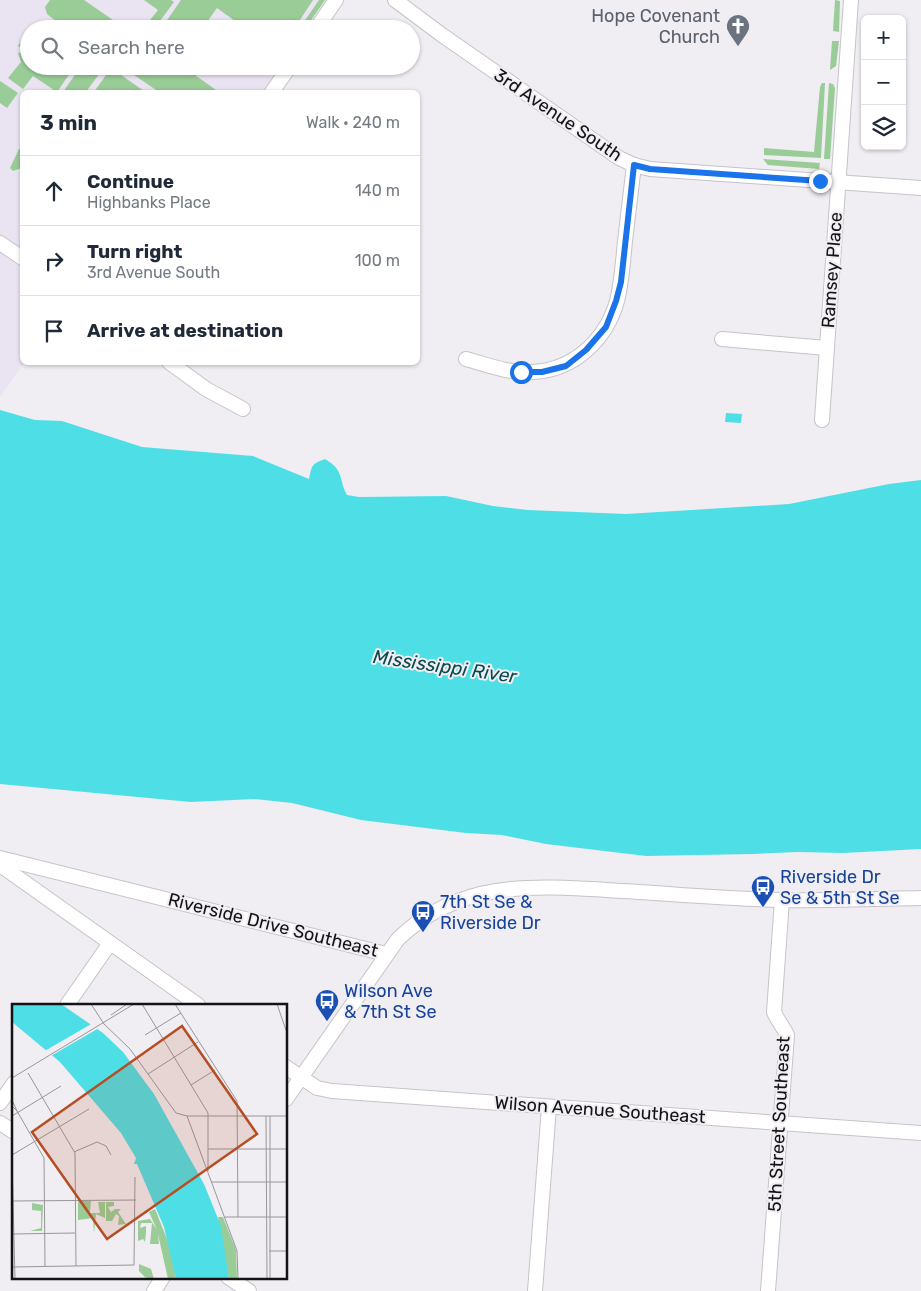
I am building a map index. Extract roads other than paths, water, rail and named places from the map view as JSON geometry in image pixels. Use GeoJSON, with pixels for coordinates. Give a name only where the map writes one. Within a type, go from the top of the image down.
{"type":"FeatureCollection","features":[{"type":"Feature","properties":{"kind":"street"},"geometry":{"type":"LineString","coordinates":[[322,20],[336,0]]}},
{"type":"Feature","properties":{"kind":"street","name":"3rd Avenue South"},"geometry":{"type":"LineString","coordinates":[[395,0],[442,35],[619,158],[634,165],[650,169],[921,188]]}},
{"type":"Feature","properties":{"kind":"street","name":"Ramsey Place"},"geometry":{"type":"LineString","coordinates":[[822,420],[851,0]]}},
{"type":"Feature","properties":{"kind":"street"},"geometry":{"type":"LineString","coordinates":[[273,90],[284,75]]}},
{"type":"Feature","properties":{"kind":"street"},"geometry":{"type":"LineString","coordinates":[[466,360],[506,370],[542,372],[566,366],[581,355],[598,338],[612,315],[619,291],[634,165]]}},
{"type":"Feature","properties":{"kind":"street"},"geometry":{"type":"LineString","coordinates":[[0,242],[20,257]]}},
{"type":"Feature","properties":{"kind":"street"},"geometry":{"type":"LineString","coordinates":[[722,339],[827,348]]}},
{"type":"Feature","properties":{"kind":"street"},"geometry":{"type":"LineString","coordinates":[[173,365],[206,390],[243,409]]}},
{"type":"Feature","properties":{"kind":"street","name":"Riverside Drive Southeast"},"geometry":{"type":"LineString","coordinates":[[0,858],[386,954],[411,926],[426,916],[446,905],[495,890],[542,886],[782,900],[921,898]]}},
{"type":"Feature","properties":{"kind":"street"},"geometry":{"type":"LineString","coordinates":[[0,865],[197,1004]]}},
{"type":"Feature","properties":{"kind":"street","name":"5th Street Southeast"},"geometry":{"type":"LineString","coordinates":[[768,1291],[787,1035],[774,1012],[782,900]]}},
{"type":"Feature","properties":{"kind":"street"},"geometry":{"type":"LineString","coordinates":[[68,1004],[110,943]]}},
{"type":"Feature","properties":{"kind":"street"},"geometry":{"type":"LineString","coordinates":[[288,1096],[386,954]]}},
{"type":"Feature","properties":{"kind":"street","name":"Wilson Avenue Southeast"},"geometry":{"type":"LineString","coordinates":[[288,1067],[318,1088],[332,1091],[921,1132]]}},
{"type":"Feature","properties":{"kind":"street"},"geometry":{"type":"LineString","coordinates":[[0,1102],[12,1086]]}},
{"type":"Feature","properties":{"kind":"street"},"geometry":{"type":"LineString","coordinates":[[535,1291],[549,1107]]}},
{"type":"Feature","properties":{"kind":"street"},"geometry":{"type":"LineString","coordinates":[[0,1123],[12,1131]]}},
{"type":"Feature","properties":{"kind":"street"},"geometry":{"type":"LineString","coordinates":[[154,1291],[163,1278]]}},
{"type":"Feature","properties":{"kind":"street"},"geometry":{"type":"LineString","coordinates":[[230,1278],[249,1291]]}},
{"type":"Feature","properties":{"kind":"water","name":"Mississippi River"},"geometry":{"type":"Polygon","coordinates":[[[0,410],[35,420],[62,421],[142,447],[253,456],[309,479],[313,466],[325,459],[336,467],[347,495],[359,497],[446,496],[493,506],[528,510],[626,514],[789,504],[889,484],[921,480],[921,849],[843,853],[798,852],[646,856],[546,844],[502,835],[466,833],[361,820],[292,803],[255,799],[191,802],[0,784],[0,410]]]}},
{"type":"Feature","properties":{"kind":"water"},"geometry":{"type":"Polygon","coordinates":[[[726,413],[742,414],[741,423],[725,422],[726,413]]]}},
{"type":"Feature","properties":{"kind":"place","name":"Hope Covenant Church"},"geometry":{"type":"Point","coordinates":[738,47]}},
{"type":"Feature","properties":{"kind":"place","name":"Riverside Dr Se & 5th St Se"},"geometry":{"type":"Point","coordinates":[763,908]}},
{"type":"Feature","properties":{"kind":"place","name":"7th St Se & Riverside Dr"},"geometry":{"type":"Point","coordinates":[423,933]}},
{"type":"Feature","properties":{"kind":"place","name":"Wilson Ave & 7th St Se"},"geometry":{"type":"Point","coordinates":[327,1022]}}]}
